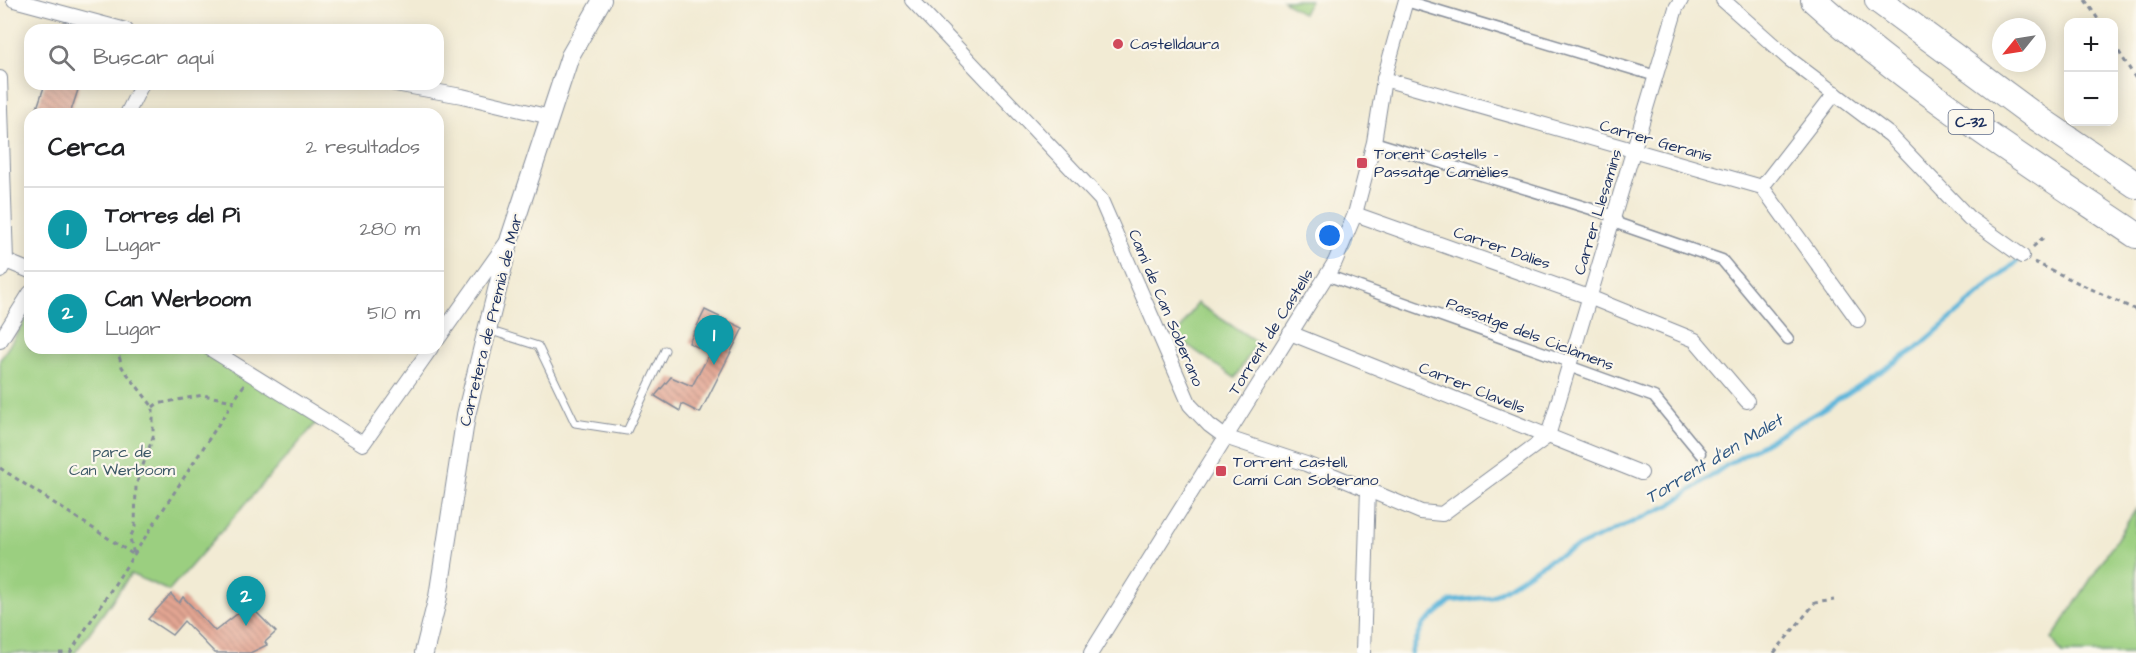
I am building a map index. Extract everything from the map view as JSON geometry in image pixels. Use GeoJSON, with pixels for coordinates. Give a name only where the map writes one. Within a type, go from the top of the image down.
{"type":"FeatureCollection","features":[{"type":"Feature","properties":{"kind":"highway","name":"C-32"},"geometry":{"type":"LineString","coordinates":[[1814,0],[1861,42],[2009,150],[2136,235]]}},
{"type":"Feature","properties":{"kind":"highway","name":"C-32"},"geometry":{"type":"LineString","coordinates":[[1878,0],[2036,117],[2136,185]]}},
{"type":"Feature","properties":{"kind":"street"},"geometry":{"type":"LineString","coordinates":[[14,0],[104,24]]}},
{"type":"Feature","properties":{"kind":"street","name":"Carretera de Premià de Mar"},"geometry":{"type":"LineString","coordinates":[[424,653],[438,597],[466,415],[510,238],[570,56],[602,0]]}},
{"type":"Feature","properties":{"kind":"street","name":"Camí de Can Soberano"},"geometry":{"type":"LineString","coordinates":[[912,0],[1101,200],[1190,405],[1209,425],[1225,437],[1306,464],[1421,512],[1442,514],[1548,435]]}},
{"type":"Feature","properties":{"kind":"street"},"geometry":{"type":"LineString","coordinates":[[1406,0],[1656,76]]}},
{"type":"Feature","properties":{"kind":"street","name":"Torrent de Castells"},"geometry":{"type":"LineString","coordinates":[[1091,653],[1326,275],[1355,214],[1374,142],[1384,79],[1406,0]]}},
{"type":"Feature","properties":{"kind":"street","name":"Carrer Llesamins"},"geometry":{"type":"LineString","coordinates":[[1548,435],[1681,0]]}},
{"type":"Feature","properties":{"kind":"street"},"geometry":{"type":"LineString","coordinates":[[1723,0],[1790,59],[1890,135],[1970,218],[2022,256]]}},
{"type":"Feature","properties":{"kind":"street"},"geometry":{"type":"LineString","coordinates":[[0,78],[3,266],[24,270]]}},
{"type":"Feature","properties":{"kind":"street","name":"Carrer Geranis"},"geometry":{"type":"LineString","coordinates":[[1384,79],[1762,187]]}},
{"type":"Feature","properties":{"kind":"street"},"geometry":{"type":"LineString","coordinates":[[130,108],[139,90]]}},
{"type":"Feature","properties":{"kind":"street"},"geometry":{"type":"LineString","coordinates":[[428,90],[550,117]]}},
{"type":"Feature","properties":{"kind":"street"},"geometry":{"type":"LineString","coordinates":[[1835,93],[1762,187],[1858,320]]}},
{"type":"Feature","properties":{"kind":"street"},"geometry":{"type":"LineString","coordinates":[[1374,142],[1614,216],[1619,224],[1722,260],[1788,339]]}},
{"type":"Feature","properties":{"kind":"street","name":"Carrer Dàlies"},"geometry":{"type":"LineString","coordinates":[[1355,214],[1589,297],[1695,340],[1747,401]]}},
{"type":"Feature","properties":{"kind":"street"},"geometry":{"type":"LineString","coordinates":[[444,331],[510,238]]}},
{"type":"Feature","properties":{"kind":"street","name":"Passatge dels Ciclàmens"},"geometry":{"type":"LineString","coordinates":[[1326,275],[1570,362],[1574,368],[1654,397],[1700,453]]}},
{"type":"Feature","properties":{"kind":"street"},"geometry":{"type":"LineString","coordinates":[[0,341],[24,303]]}},
{"type":"Feature","properties":{"kind":"street","name":"Carrer Clavells"},"geometry":{"type":"LineString","coordinates":[[1290,333],[1641,474]]}},
{"type":"Feature","properties":{"kind":"street"},"geometry":{"type":"LineString","coordinates":[[219,354],[363,444],[427,354]]}},
{"type":"Feature","properties":{"kind":"street"},"geometry":{"type":"LineString","coordinates":[[1363,653],[1368,488]]}},
{"type":"Feature","properties":{"kind":"lane"},"geometry":{"type":"LineString","coordinates":[[486,330],[538,346],[575,423],[627,431],[665,350]]}},
{"type":"Feature","properties":{"kind":"path"},"geometry":{"type":"LineString","coordinates":[[2085,0],[2097,18]]}},
{"type":"Feature","properties":{"kind":"path"},"geometry":{"type":"LineString","coordinates":[[2118,50],[2136,79]]}},
{"type":"Feature","properties":{"kind":"path"},"geometry":{"type":"LineString","coordinates":[[2022,256],[2136,310]]}},
{"type":"Feature","properties":{"kind":"path"},"geometry":{"type":"LineString","coordinates":[[119,354],[122,367],[153,407],[153,437],[136,485],[135,526],[130,538],[134,555]]}},
{"type":"Feature","properties":{"kind":"path"},"geometry":{"type":"LineString","coordinates":[[70,653],[251,374]]}},
{"type":"Feature","properties":{"kind":"path"},"geometry":{"type":"LineString","coordinates":[[153,407],[157,404],[203,395],[233,402]]}},
{"type":"Feature","properties":{"kind":"path"},"geometry":{"type":"LineString","coordinates":[[0,468],[134,555]]}},
{"type":"Feature","properties":{"kind":"path"},"geometry":{"type":"LineString","coordinates":[[1774,653],[1815,603],[1834,600]]}},
{"type":"Feature","properties":{"kind":"path"},"geometry":{"type":"LineString","coordinates":[[59,653],[64,653]]}},
{"type":"Feature","properties":{"kind":"green space"},"geometry":{"type":"Polygon","coordinates":[[[1283,0],[1310,0],[1303,14],[1283,0]]]}},
{"type":"Feature","properties":{"kind":"green space"},"geometry":{"type":"Polygon","coordinates":[[[1197,303],[1257,342],[1235,378],[1176,337],[1197,303]]]}},
{"type":"Feature","properties":{"kind":"green space","name":"parc de Can Werboom"},"geometry":{"type":"Polygon","coordinates":[[[24,322],[24,354],[210,354],[318,421],[169,591],[131,574],[75,653],[0,653],[0,360],[24,322]]]}},
{"type":"Feature","properties":{"kind":"green space"},"geometry":{"type":"Polygon","coordinates":[[[2136,509],[2136,653],[2062,653],[2052,639],[2136,509]]]}},
{"type":"Feature","properties":{"kind":"building"},"geometry":{"type":"Polygon","coordinates":[[[43,90],[78,90],[72,108],[37,108],[43,90]]]}},
{"type":"Feature","properties":{"kind":"building"},"geometry":{"type":"Polygon","coordinates":[[[705,310],[743,328],[700,413],[682,404],[680,411],[655,396],[671,377],[692,386],[710,353],[689,343],[705,310]]]}},
{"type":"Feature","properties":{"kind":"building"},"geometry":{"type":"Polygon","coordinates":[[[171,594],[179,603],[183,597],[215,631],[249,605],[276,632],[265,642],[267,645],[250,653],[215,653],[184,621],[172,635],[148,619],[171,594]]]}},
{"type":"Feature","properties":{"kind":"waterway","name":"Torrent d'en Malet"},"geometry":{"type":"LineString","coordinates":[[1411,653],[1423,625],[1451,601],[1492,597],[1549,560],[1670,505],[1727,465],[1828,406],[1917,348],[2020,259]]}},
{"type":"Feature","properties":{"kind":"place","name":"Castelldaura"},"geometry":{"type":"Point","coordinates":[1118,44]}},
{"type":"Feature","properties":{"kind":"place","name":"Torent Castells - Passatge Camèlies"},"geometry":{"type":"Point","coordinates":[1362,163]}},
{"type":"Feature","properties":{"kind":"place","name":"Torres del Pi"},"geometry":{"type":"Point","coordinates":[714,365]}},
{"type":"Feature","properties":{"kind":"place","name":"Torrent castell, Camí Can Soberano"},"geometry":{"type":"Point","coordinates":[1221,471]}},
{"type":"Feature","properties":{"kind":"place","name":"Can Werboom"},"geometry":{"type":"Point","coordinates":[246,626]}}]}
